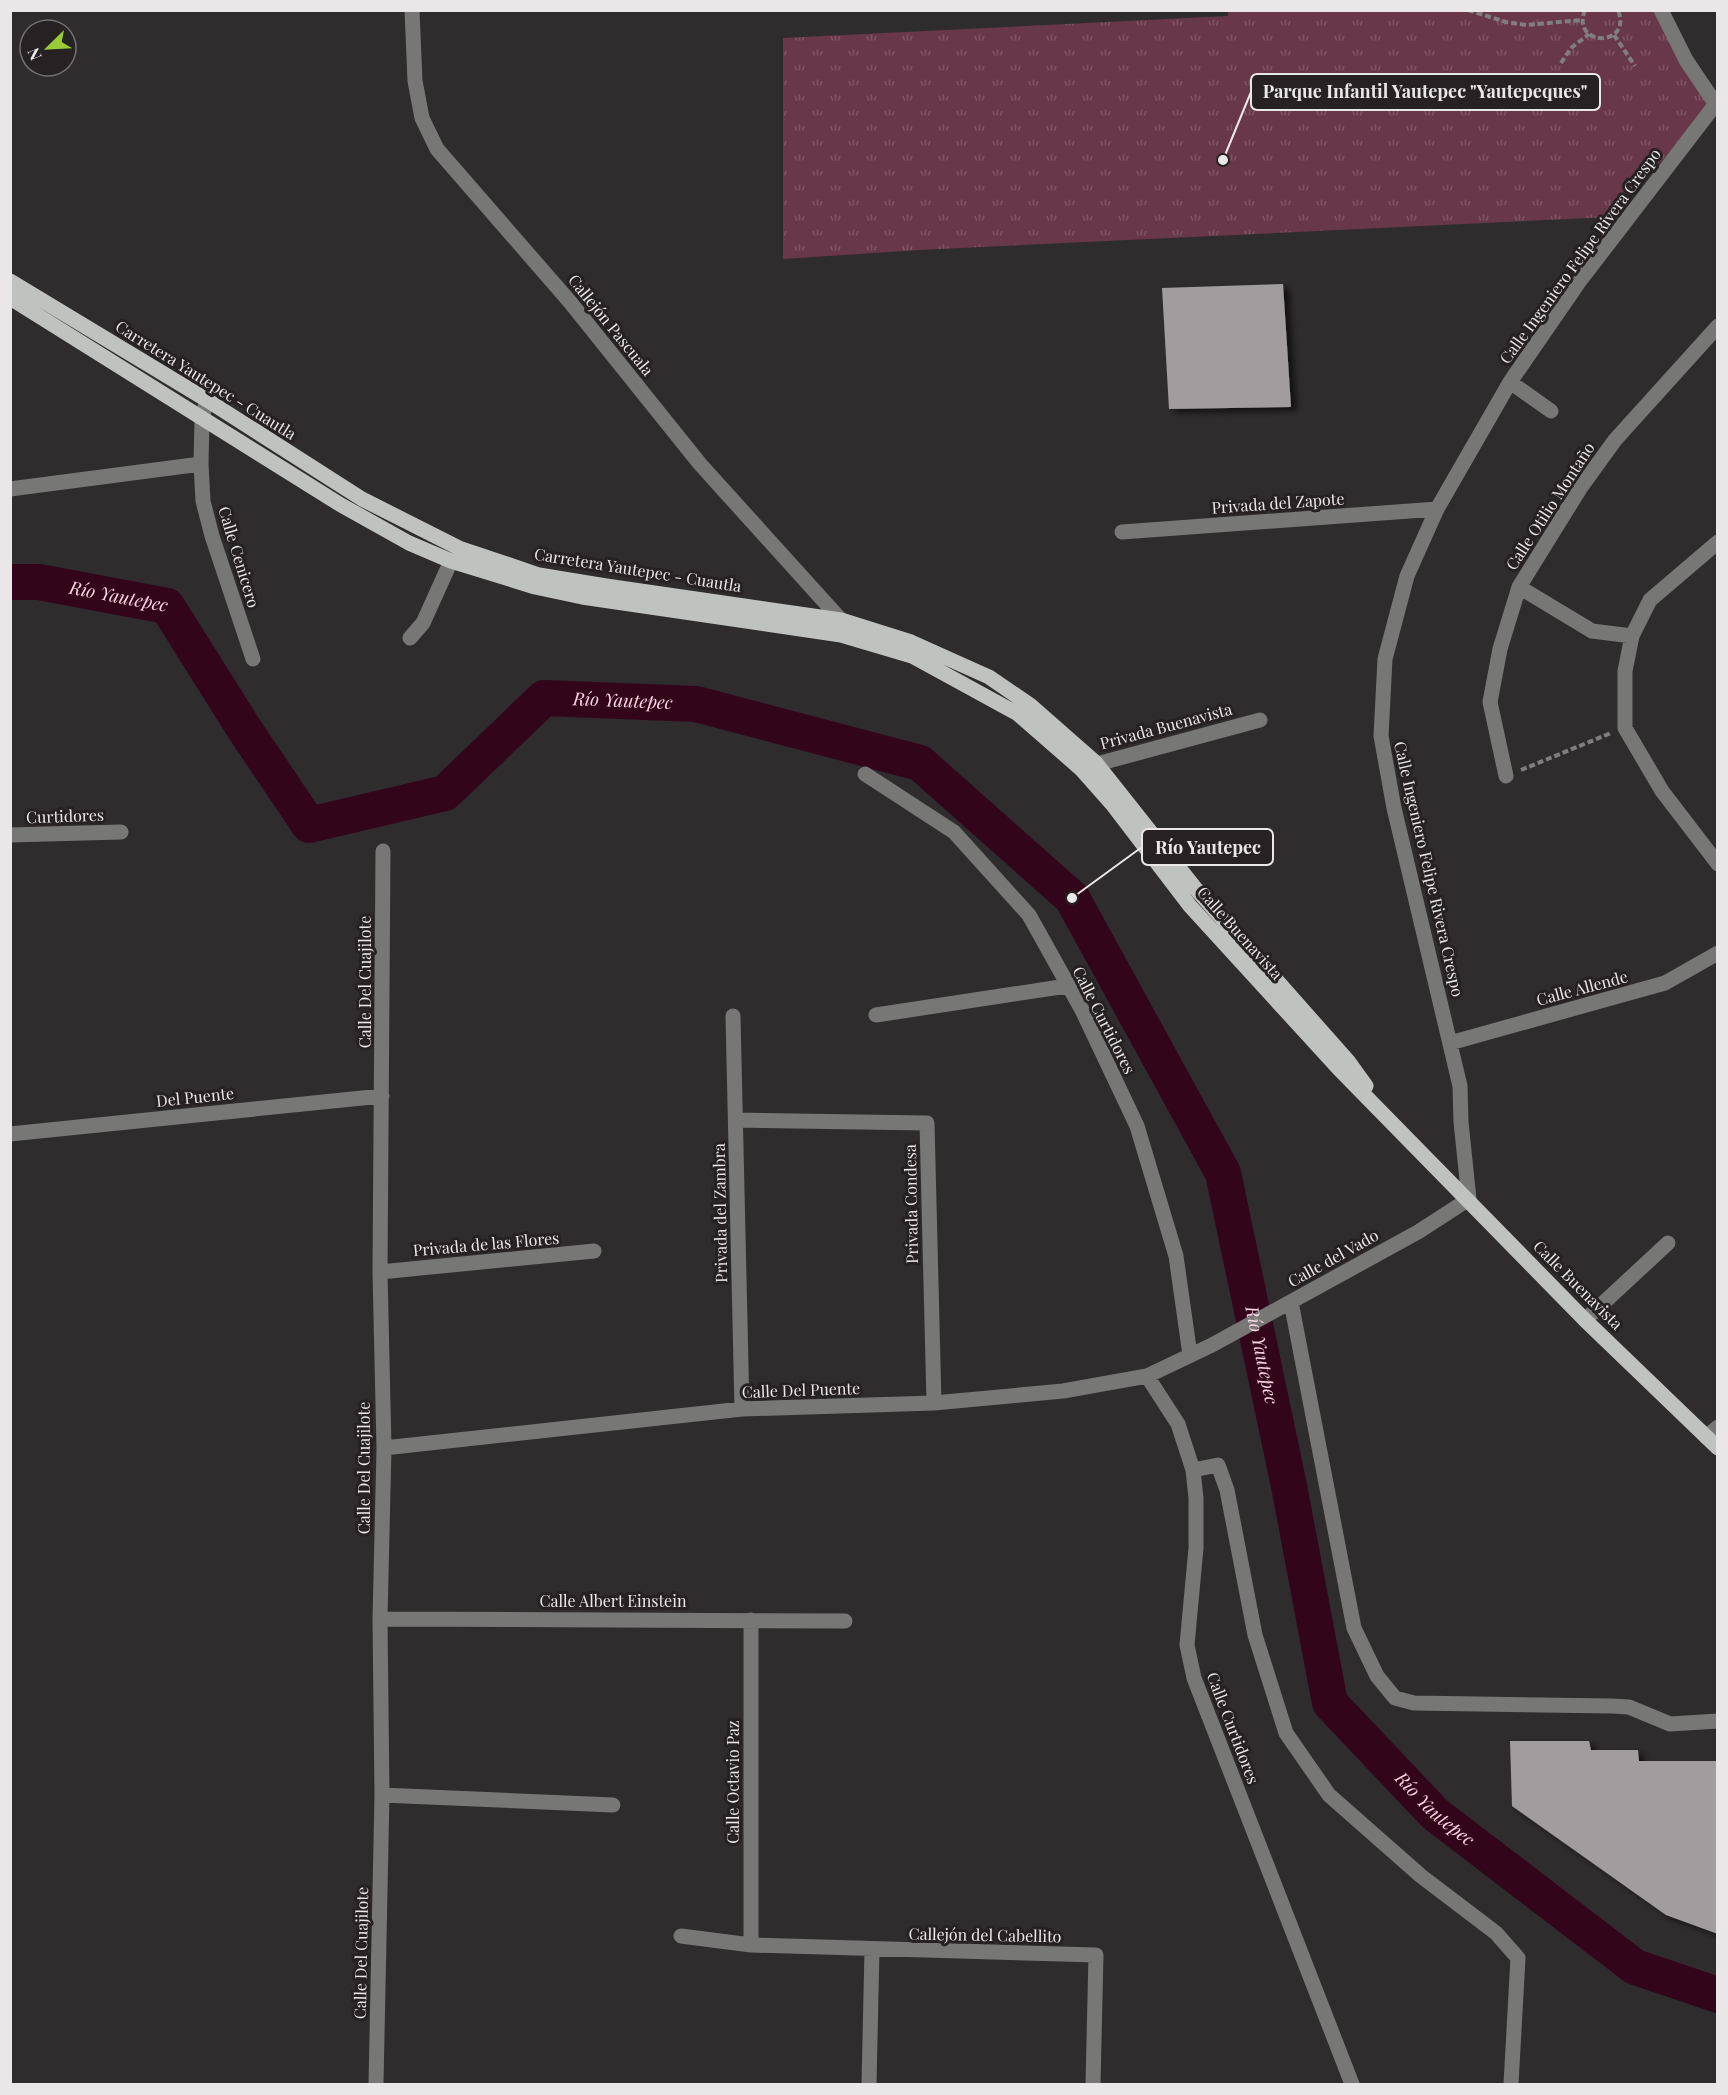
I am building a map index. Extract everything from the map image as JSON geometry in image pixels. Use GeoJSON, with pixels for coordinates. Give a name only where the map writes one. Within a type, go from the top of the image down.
{"type":"FeatureCollection","features":[{"type":"Feature","properties":{"kind":"main road","name":"Carretera Yautepec - Cuautla"},"geometry":{"type":"LineString","coordinates":[[10,281],[207,400],[362,499],[459,548],[537,581],[582,597],[841,628],[912,656],[1024,709]]}},
{"type":"Feature","properties":{"kind":"main road","name":"Carretera Yautepec - Cuautla"},"geometry":{"type":"LineString","coordinates":[[10,298],[342,505],[409,543],[451,561],[537,581]]}},
{"type":"Feature","properties":{"kind":"main road","name":"Calle Buenavista"},"geometry":{"type":"LineString","coordinates":[[1024,709],[1096,763],[1195,888],[1348,1061],[1390,1120]]}},
{"type":"Feature","properties":{"kind":"main road","name":"Calle Buenavista"},"geometry":{"type":"LineString","coordinates":[[1024,709],[1112,804],[1190,906],[1339,1069],[1469,1199],[1585,1320],[1712,1432],[1718,1448]]}},
{"type":"Feature","properties":{"kind":"street","name":"Callejón Pascuala"},"geometry":{"type":"LineString","coordinates":[[412,10],[415,81],[422,118],[437,148],[570,302],[700,464],[841,628]]}},
{"type":"Feature","properties":{"kind":"street"},"geometry":{"type":"LineString","coordinates":[[1661,10],[1686,60],[1716,102]]}},
{"type":"Feature","properties":{"kind":"street","name":"Calle Ingeniero Felipe Rivera Crespo"},"geometry":{"type":"LineString","coordinates":[[1469,1199],[1461,1122],[1460,1086],[1394,808],[1381,736],[1385,659],[1407,576],[1437,509],[1510,382],[1579,282],[1716,102]]}},
{"type":"Feature","properties":{"kind":"street","name":"Calle Otilio Montaño"},"geometry":{"type":"LineString","coordinates":[[1506,776],[1490,702],[1500,650],[1520,587],[1581,488],[1615,440],[1718,326]]}},
{"type":"Feature","properties":{"kind":"street"},"geometry":{"type":"LineString","coordinates":[[1510,382],[1551,411]]}},
{"type":"Feature","properties":{"kind":"street","name":"Calle Cenicero"},"geometry":{"type":"LineString","coordinates":[[207,400],[202,418],[203,501],[212,536],[253,659]]}},
{"type":"Feature","properties":{"kind":"street"},"geometry":{"type":"LineString","coordinates":[[10,489],[201,464]]}},
{"type":"Feature","properties":{"kind":"street","name":"Privada del Zapote"},"geometry":{"type":"LineString","coordinates":[[1122,532],[1437,509]]}},
{"type":"Feature","properties":{"kind":"street"},"geometry":{"type":"LineString","coordinates":[[409,543],[415,527]]}},
{"type":"Feature","properties":{"kind":"street"},"geometry":{"type":"LineString","coordinates":[[1718,542],[1650,600],[1632,636],[1625,671],[1625,728],[1662,791],[1718,864]]}},
{"type":"Feature","properties":{"kind":"street"},"geometry":{"type":"LineString","coordinates":[[410,638],[423,623],[445,579],[451,561]]}},
{"type":"Feature","properties":{"kind":"street"},"geometry":{"type":"LineString","coordinates":[[1520,587],[1592,631],[1632,636]]}},
{"type":"Feature","properties":{"kind":"street","name":"Privada Buenavista"},"geometry":{"type":"LineString","coordinates":[[1080,769],[1260,720]]}},
{"type":"Feature","properties":{"kind":"street","name":"Calle Curtidores"},"geometry":{"type":"LineString","coordinates":[[865,774],[954,832],[1029,915],[1082,1010],[1137,1126],[1176,1256],[1190,1355]]}},
{"type":"Feature","properties":{"kind":"street","name":"Curtidores"},"geometry":{"type":"LineString","coordinates":[[10,835],[121,832]]}},
{"type":"Feature","properties":{"kind":"street","name":"Calle Del Cuajilote"},"geometry":{"type":"LineString","coordinates":[[376,2085],[382,1795],[380,1619],[384,1448],[380,1272],[383,851]]}},
{"type":"Feature","properties":{"kind":"street","name":"Calle Allende"},"geometry":{"type":"LineString","coordinates":[[1450,1043],[1665,983],[1718,953]]}},
{"type":"Feature","properties":{"kind":"street"},"geometry":{"type":"LineString","coordinates":[[876,1015],[1067,986]]}},
{"type":"Feature","properties":{"kind":"street","name":"Privada del Zambra"},"geometry":{"type":"LineString","coordinates":[[733,1016],[742,1409]]}},
{"type":"Feature","properties":{"kind":"street","name":"Del Puente"},"geometry":{"type":"LineString","coordinates":[[10,1134],[382,1096]]}},
{"type":"Feature","properties":{"kind":"street","name":"Privada Condesa"},"geometry":{"type":"LineString","coordinates":[[736,1120],[927,1123],[934,1402]]}},
{"type":"Feature","properties":{"kind":"street","name":"Calle del Vado"},"geometry":{"type":"LineString","coordinates":[[1212,1346],[1418,1232],[1469,1199]]}},
{"type":"Feature","properties":{"kind":"street"},"geometry":{"type":"LineString","coordinates":[[1585,1320],[1668,1243]]}},
{"type":"Feature","properties":{"kind":"street","name":"Privada de las Flores"},"geometry":{"type":"LineString","coordinates":[[380,1272],[594,1251]]}},
{"type":"Feature","properties":{"kind":"street"},"geometry":{"type":"LineString","coordinates":[[1291,1302],[1354,1628],[1377,1676],[1395,1698],[1414,1702],[1629,1707],[1670,1724],[1718,1721]]}},
{"type":"Feature","properties":{"kind":"street","name":"Calle Del Puente"},"geometry":{"type":"LineString","coordinates":[[384,1448],[742,1409],[934,1402],[1063,1391],[1147,1376],[1212,1346]]}},
{"type":"Feature","properties":{"kind":"street","name":"Calle Curtidores"},"geometry":{"type":"LineString","coordinates":[[1147,1376],[1178,1424],[1193,1470],[1197,1548],[1187,1645],[1194,1678],[1352,2085]]}},
{"type":"Feature","properties":{"kind":"street"},"geometry":{"type":"LineString","coordinates":[[1193,1470],[1218,1465],[1227,1490],[1255,1635],[1286,1733],[1329,1795],[1421,1875],[1496,1933],[1518,1958],[1511,2085]]}},
{"type":"Feature","properties":{"kind":"street","name":"Calle Albert Einstein"},"geometry":{"type":"LineString","coordinates":[[380,1619],[845,1621]]}},
{"type":"Feature","properties":{"kind":"street","name":"Calle Octavio Paz"},"geometry":{"type":"LineString","coordinates":[[751,1620],[751,1945]]}},
{"type":"Feature","properties":{"kind":"street"},"geometry":{"type":"LineString","coordinates":[[382,1795],[614,1805]]}},
{"type":"Feature","properties":{"kind":"street","name":"Callejón del Cabellito"},"geometry":{"type":"LineString","coordinates":[[681,1936],[751,1945],[1096,1955],[1093,2085]]}},
{"type":"Feature","properties":{"kind":"street"},"geometry":{"type":"LineString","coordinates":[[869,2085],[872,1950]]}},
{"type":"Feature","properties":{"kind":"path"},"geometry":{"type":"LineString","coordinates":[[1468,10],[1506,22],[1526,25],[1582,20]]}},
{"type":"Feature","properties":{"kind":"path"},"geometry":{"type":"LineString","coordinates":[[1585,10],[1582,20],[1585,30],[1598,39],[1614,35],[1620,25],[1619,12],[1627,10]]}},
{"type":"Feature","properties":{"kind":"path"},"geometry":{"type":"LineString","coordinates":[[1562,63],[1571,48],[1589,34]]}},
{"type":"Feature","properties":{"kind":"path"},"geometry":{"type":"LineString","coordinates":[[1614,35],[1635,66]]}},
{"type":"Feature","properties":{"kind":"path"},"geometry":{"type":"LineString","coordinates":[[1506,776],[1625,728]]}},
{"type":"Feature","properties":{"kind":"green space"},"geometry":{"type":"Polygon","coordinates":[[[1228,10],[1661,11],[1715,103],[1610,217],[919,250],[783,259],[783,38],[1228,16],[1228,10]]]}},
{"type":"Feature","properties":{"kind":"building"},"geometry":{"type":"Polygon","coordinates":[[[1283,284],[1291,407],[1169,409],[1162,288],[1283,284]]]}},
{"type":"Feature","properties":{"kind":"building"},"geometry":{"type":"Polygon","coordinates":[[[1510,1741],[1589,1741],[1591,1750],[1638,1750],[1639,1761],[1718,1761],[1718,1934],[1666,1915],[1512,1806],[1510,1741]]]}},
{"type":"Feature","properties":{"kind":"waterway","name":"Río Yautepec"},"geometry":{"type":"LineString","coordinates":[[10,582],[39,582],[167,606],[243,727],[309,825],[445,793],[544,698],[696,704],[920,763],[1072,898],[1223,1173],[1289,1486],[1330,1703],[1435,1814],[1635,1967],[1718,1995]]}},
{"type":"Feature","properties":{"kind":"place","name":"Parque Infantil Yautepec \"Yautepeques\""},"geometry":{"type":"Point","coordinates":[1223,160]}},
{"type":"Feature","properties":{"kind":"place","name":"Río Yautepec"},"geometry":{"type":"Point","coordinates":[1072,898]}}]}
